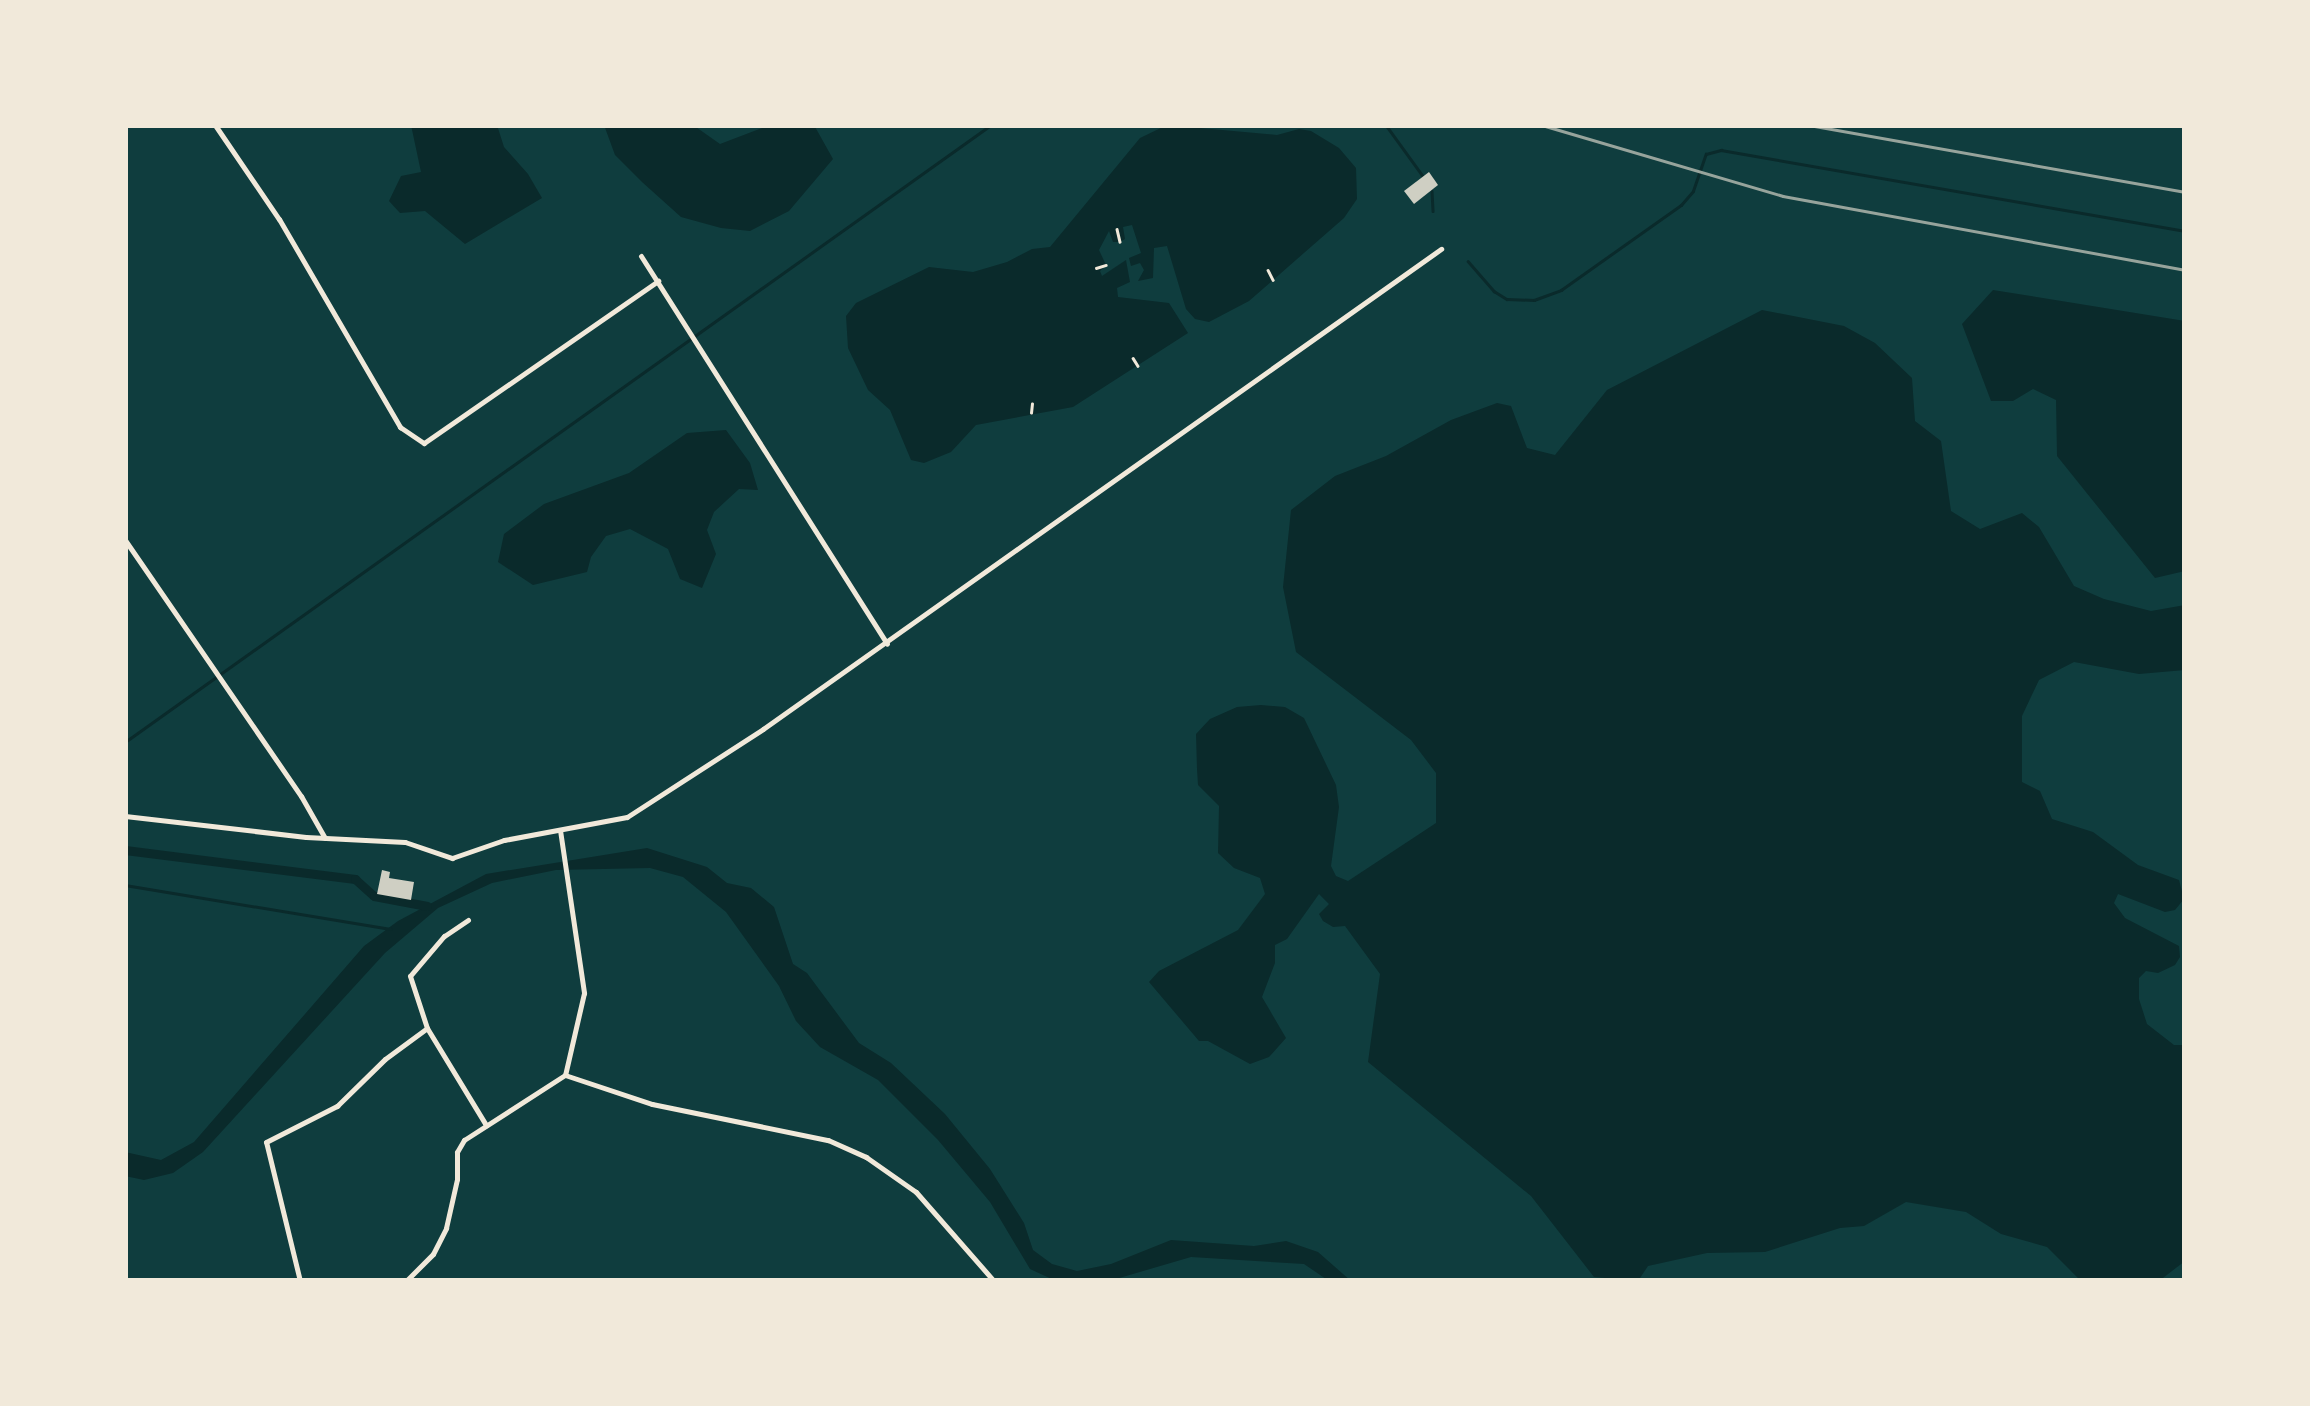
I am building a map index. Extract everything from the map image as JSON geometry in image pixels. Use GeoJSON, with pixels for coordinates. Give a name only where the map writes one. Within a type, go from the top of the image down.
{"type":"FeatureCollection","features":[{"type":"Feature","properties":{"kind":"street"},"geometry":{"type":"LineString","coordinates":[[216,125],[279,219],[400,426],[424,443],[658,281]]}},
{"type":"Feature","properties":{"kind":"street"},"geometry":{"type":"LineString","coordinates":[[125,816],[325,838],[405,842],[452,858],[504,840],[561,834],[616,821],[640,810],[887,642],[1441,249]]}},
{"type":"Feature","properties":{"kind":"street"},"geometry":{"type":"LineString","coordinates":[[641,256],[887,642]]}},
{"type":"Feature","properties":{"kind":"street"},"geometry":{"type":"LineString","coordinates":[[125,540],[228,688],[325,838]]}},
{"type":"Feature","properties":{"kind":"street"},"geometry":{"type":"LineString","coordinates":[[406,1281],[432,1254],[446,1228],[460,1146],[564,1075],[584,993],[561,834]]}},
{"type":"Feature","properties":{"kind":"street"},"geometry":{"type":"LineString","coordinates":[[468,920],[444,936],[410,976],[428,1028],[486,1125]]}},
{"type":"Feature","properties":{"kind":"street"},"geometry":{"type":"LineString","coordinates":[[300,1281],[266,1142],[337,1106],[385,1060],[428,1028]]}},
{"type":"Feature","properties":{"kind":"street"},"geometry":{"type":"LineString","coordinates":[[564,1075],[652,1104],[828,1140],[866,1157],[916,1192],[994,1281]]}},
{"type":"Feature","properties":{"kind":"path"},"geometry":{"type":"LineString","coordinates":[[1116,229],[1120,242]]}},
{"type":"Feature","properties":{"kind":"path"},"geometry":{"type":"LineString","coordinates":[[1096,268],[1106,266]]}},
{"type":"Feature","properties":{"kind":"path"},"geometry":{"type":"LineString","coordinates":[[1268,270],[1273,280]]}},
{"type":"Feature","properties":{"kind":"path"},"geometry":{"type":"LineString","coordinates":[[1133,358],[1138,366]]}},
{"type":"Feature","properties":{"kind":"path"},"geometry":{"type":"LineString","coordinates":[[1031,414],[1032,404]]}},
{"type":"Feature","properties":{"kind":"water"},"geometry":{"type":"Polygon","coordinates":[[[411,125],[497,125],[504,147],[528,174],[542,198],[465,244],[425,211],[400,213],[389,201],[401,176],[421,172],[411,125]]]}},
{"type":"Feature","properties":{"kind":"water"},"geometry":{"type":"Polygon","coordinates":[[[604,125],[693,125],[720,144],[770,125],[814,125],[833,159],[789,211],[750,231],[721,228],[681,217],[615,155],[604,125]]]}},
{"type":"Feature","properties":{"kind":"water"},"geometry":{"type":"Polygon","coordinates":[[[1167,125],[1277,135],[1299,129],[1311,131],[1339,148],[1356,168],[1357,199],[1344,218],[1249,301],[1209,322],[1195,319],[1186,309],[1167,246],[1154,248],[1153,278],[1138,281],[1144,270],[1140,263],[1131,266],[1129,258],[1141,253],[1132,225],[1123,227],[1125,239],[1120,242],[1113,242],[1109,231],[1099,250],[1106,265],[1100,271],[1102,276],[1126,260],[1130,282],[1117,288],[1118,297],[1169,303],[1188,333],[1073,407],[976,425],[951,452],[924,463],[911,460],[890,410],[868,390],[848,348],[846,316],[856,303],[929,267],[973,272],[1007,262],[1032,249],[1050,247],[1140,138],[1167,125]]]}},
{"type":"Feature","properties":{"kind":"water"},"geometry":{"type":"Polygon","coordinates":[[[1993,290],[2185,321],[2185,571],[2155,578],[2057,456],[2056,400],[2033,389],[2013,401],[1991,401],[1962,324],[1993,290]]]}},
{"type":"Feature","properties":{"kind":"water"},"geometry":{"type":"Polygon","coordinates":[[[1762,310],[1844,326],[1875,343],[1912,378],[1915,421],[1941,441],[1951,511],[1980,529],[2022,513],[2039,527],[2074,586],[2104,599],[2151,611],[2185,605],[2185,670],[2139,674],[2074,662],[2039,680],[2022,716],[2022,782],[2040,791],[2052,819],[2093,832],[2138,865],[2179,880],[2184,899],[2175,910],[2165,912],[2118,894],[2114,903],[2125,918],[2179,946],[2180,957],[2175,965],[2158,973],[2146,971],[2139,978],[2139,999],[2147,1024],[2174,1045],[2185,1045],[2185,1261],[2159,1281],[2081,1281],[2047,1247],[2001,1234],[1966,1212],[1906,1202],[1864,1226],[1840,1228],[1765,1252],[1707,1253],[1648,1266],[1638,1281],[1594,1277],[1531,1196],[1368,1062],[1380,974],[1345,926],[1333,927],[1323,921],[1319,914],[1329,904],[1319,894],[1287,939],[1275,945],[1275,963],[1262,997],[1286,1038],[1269,1057],[1250,1064],[1208,1041],[1199,1041],[1149,982],[1159,971],[1238,930],[1265,894],[1260,878],[1234,868],[1218,853],[1219,806],[1198,785],[1197,769],[1196,734],[1210,719],[1237,707],[1261,705],[1285,707],[1304,718],[1336,785],[1339,807],[1331,866],[1336,876],[1348,881],[1436,823],[1436,773],[1411,740],[1296,652],[1283,587],[1291,510],[1335,476],[1386,456],[1451,420],[1497,403],[1511,406],[1527,448],[1555,455],[1607,390],[1762,310]]]}},
{"type":"Feature","properties":{"kind":"water"},"geometry":{"type":"Polygon","coordinates":[[[726,430],[750,463],[758,490],[739,489],[714,512],[707,530],[716,554],[702,588],[680,579],[668,549],[630,529],[606,536],[591,557],[587,572],[533,585],[498,562],[504,534],[544,504],[629,473],[687,433],[726,430]]]}},
{"type":"Feature","properties":{"kind":"water"},"geometry":{"type":"Polygon","coordinates":[[[647,848],[707,867],[727,883],[751,888],[774,907],[793,964],[807,973],[859,1043],[891,1063],[945,1114],[990,1169],[1024,1223],[1033,1250],[1052,1264],[1077,1271],[1111,1264],[1171,1240],[1254,1246],[1286,1241],[1318,1252],[1351,1281],[1329,1281],[1304,1264],[1191,1257],[1109,1281],[1056,1281],[1030,1269],[990,1202],[938,1140],[878,1080],[820,1047],[796,1021],[779,986],[726,912],[683,877],[650,868],[556,870],[492,883],[438,908],[385,953],[203,1152],[173,1173],[144,1180],[125,1176],[125,1152],[161,1160],[194,1142],[364,946],[398,921],[486,874],[647,848]]]}},
{"type":"Feature","properties":{"kind":"building"},"geometry":{"type":"Polygon","coordinates":[[[1429,172],[1438,185],[1414,204],[1404,191],[1429,172]]]}},
{"type":"Feature","properties":{"kind":"building"},"geometry":{"type":"Polygon","coordinates":[[[382,870],[390,872],[389,878],[414,882],[411,900],[377,894],[382,870]]]}},
{"type":"Feature","properties":{"kind":"waterway"},"geometry":{"type":"LineString","coordinates":[[125,742],[991,125]]}},
{"type":"Feature","properties":{"kind":"waterway"},"geometry":{"type":"LineString","coordinates":[[1386,125],[1423,176]]}},
{"type":"Feature","properties":{"kind":"waterway"},"geometry":{"type":"LineString","coordinates":[[1468,261],[1494,291],[1507,299],[1534,300],[1561,290],[1681,205],[1693,191],[1706,154],[1721,150],[2185,231]]}},
{"type":"Feature","properties":{"kind":"waterway"},"geometry":{"type":"LineString","coordinates":[[1432,191],[1433,211]]}},
{"type":"Feature","properties":{"kind":"waterway"},"geometry":{"type":"LineString","coordinates":[[125,850],[355,879],[374,896],[427,906]]}},
{"type":"Feature","properties":{"kind":"waterway"},"geometry":{"type":"LineString","coordinates":[[125,885],[390,929]]}},
{"type":"Feature","properties":{"kind":"railway"},"geometry":{"type":"LineString","coordinates":[[1542,125],[1783,196],[2185,270]]}},
{"type":"Feature","properties":{"kind":"railway"},"geometry":{"type":"LineString","coordinates":[[1809,125],[2185,192]]}}]}
